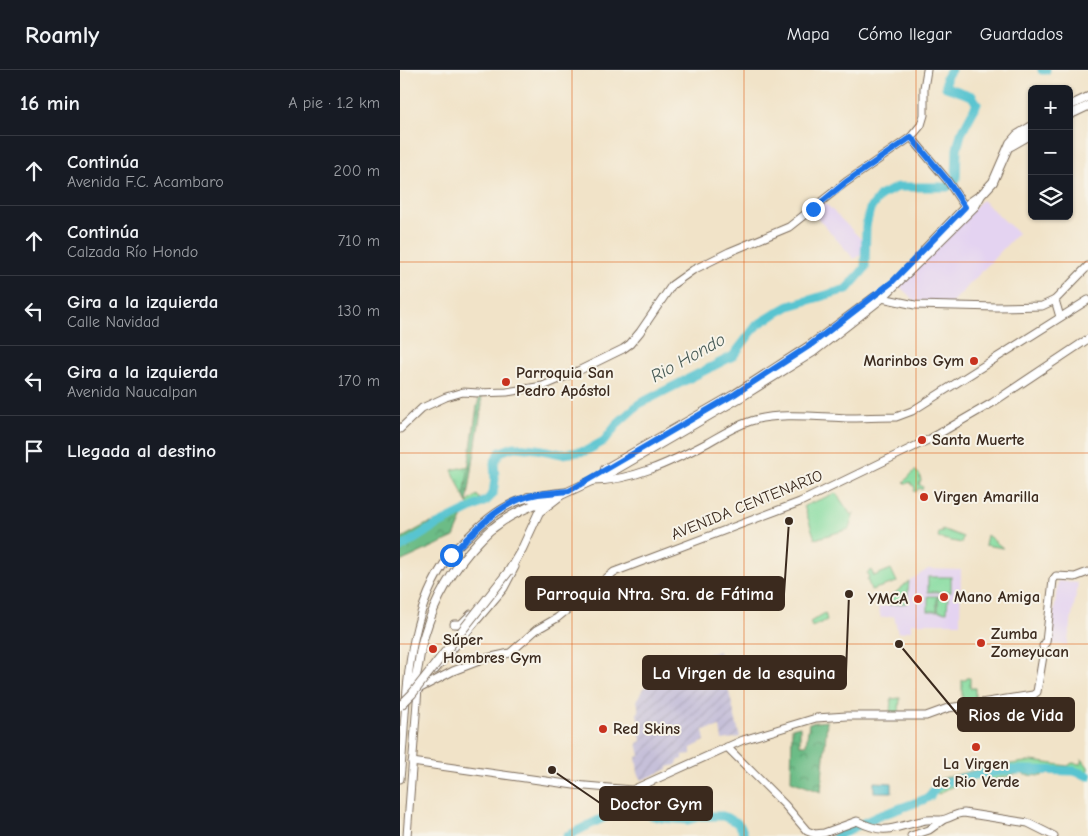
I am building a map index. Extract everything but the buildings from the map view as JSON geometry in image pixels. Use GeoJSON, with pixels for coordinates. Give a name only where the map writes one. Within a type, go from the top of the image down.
{"type":"FeatureCollection","features":[{"type":"Feature","properties":{"kind":"main road"},"geometry":{"type":"LineString","coordinates":[[400,429],[422,408],[446,397],[463,392],[507,392],[543,386],[623,349],[640,332],[672,285],[693,270],[789,226],[846,182],[911,137],[921,125],[924,115],[924,88],[927,70]]}},
{"type":"Feature","properties":{"kind":"main road"},"geometry":{"type":"LineString","coordinates":[[1073,104],[1088,96]]}},
{"type":"Feature","properties":{"kind":"main road"},"geometry":{"type":"LineString","coordinates":[[1073,113],[1088,106]]}},
{"type":"Feature","properties":{"kind":"main road"},"geometry":{"type":"LineString","coordinates":[[402,702],[418,673],[423,638],[442,590],[459,563],[492,528],[537,503],[561,495],[616,470],[741,397],[813,352],[882,298],[974,206],[993,182],[1007,148],[1017,135],[1028,128]]}},
{"type":"Feature","properties":{"kind":"main road"},"geometry":{"type":"LineString","coordinates":[[1007,148],[1028,136]]}},
{"type":"Feature","properties":{"kind":"main road"},"geometry":{"type":"LineString","coordinates":[[911,137],[965,207]]}},
{"type":"Feature","properties":{"kind":"main road"},"geometry":{"type":"LineString","coordinates":[[589,481],[604,470],[735,394],[809,346],[892,282],[965,207],[981,195]]}},
{"type":"Feature","properties":{"kind":"main road"},"geometry":{"type":"LineString","coordinates":[[882,298],[915,305],[997,307],[1050,304],[1088,266]]}},
{"type":"Feature","properties":{"kind":"main road"},"geometry":{"type":"LineString","coordinates":[[1055,300],[1060,317]]}},
{"type":"Feature","properties":{"kind":"main road"},"geometry":{"type":"LineString","coordinates":[[589,481],[613,480],[631,476],[666,463],[752,420],[800,416],[848,418],[896,417],[904,415],[1088,300]]}},
{"type":"Feature","properties":{"kind":"main road","name":"AVENIDA CENTENARIO"},"geometry":{"type":"LineString","coordinates":[[417,690],[453,671],[487,658],[510,652],[536,630],[556,618],[614,572],[800,502],[930,440],[992,403],[1088,339]]}},
{"type":"Feature","properties":{"kind":"main road"},"geometry":{"type":"LineString","coordinates":[[400,779],[402,702],[420,616],[432,584],[451,555],[483,522],[507,506],[528,497],[569,491]]}},
{"type":"Feature","properties":{"kind":"main road"},"geometry":{"type":"LineString","coordinates":[[402,702],[417,690],[474,626],[504,588],[539,512],[561,495]]}},
{"type":"Feature","properties":{"kind":"main road"},"geometry":{"type":"LineString","coordinates":[[528,497],[537,503],[539,512]]}},
{"type":"Feature","properties":{"kind":"main road"},"geometry":{"type":"LineString","coordinates":[[474,626],[462,630],[454,624],[463,623],[490,593],[512,560],[522,549]]}},
{"type":"Feature","properties":{"kind":"main road"},"geometry":{"type":"LineString","coordinates":[[402,702],[412,694],[509,571],[522,549]]}},
{"type":"Feature","properties":{"kind":"main road"},"geometry":{"type":"LineString","coordinates":[[406,836],[421,655],[431,622],[444,592],[465,558]]}},
{"type":"Feature","properties":{"kind":"main road"},"geometry":{"type":"LineString","coordinates":[[412,762],[582,787],[632,790],[743,740],[816,718],[926,716],[948,708],[1033,694],[1037,692],[1052,583],[1056,576],[1075,577],[1088,572]]}},
{"type":"Feature","properties":{"kind":"main road"},"geometry":{"type":"LineString","coordinates":[[727,747],[807,831],[824,834],[857,821],[886,830],[924,820],[943,820]]}},
{"type":"Feature","properties":{"kind":"main road"},"geometry":{"type":"LineString","coordinates":[[911,836],[929,830],[943,820],[962,813],[1028,823],[1054,836]]}},
{"type":"Feature","properties":{"kind":"shaded area"},"geometry":{"type":"Polygon","coordinates":[[[982,200],[1018,233],[951,304],[916,302],[899,286],[982,200]]]}},
{"type":"Feature","properties":{"kind":"shaded area"},"geometry":{"type":"Polygon","coordinates":[[[824,202],[864,242],[861,255],[854,259],[812,212],[824,202]]]}},
{"type":"Feature","properties":{"kind":"shaded area"},"geometry":{"type":"Polygon","coordinates":[[[928,569],[961,570],[960,623],[911,623],[911,630],[898,633],[894,616],[881,618],[878,607],[906,603],[909,581],[928,569]]]}},
{"type":"Feature","properties":{"kind":"shaded area"},"geometry":{"type":"Polygon","coordinates":[[[1058,581],[1078,583],[1067,645],[1050,642],[1058,581]]]}},
{"type":"Feature","properties":{"kind":"shaded area"},"geometry":{"type":"Polygon","coordinates":[[[719,651],[740,737],[722,740],[720,727],[703,730],[705,741],[691,748],[691,754],[683,755],[683,759],[679,760],[676,765],[642,780],[638,773],[636,757],[640,756],[637,743],[641,741],[637,700],[643,689],[669,668],[689,659],[719,651]]]}},
{"type":"Feature","properties":{"kind":"green space"},"geometry":{"type":"Polygon","coordinates":[[[481,392],[482,405],[467,503],[464,497],[477,406],[481,392]]]}},
{"type":"Feature","properties":{"kind":"green space"},"geometry":{"type":"Polygon","coordinates":[[[469,466],[464,497],[452,470],[469,466]]]}},
{"type":"Feature","properties":{"kind":"green space"},"geometry":{"type":"Polygon","coordinates":[[[915,470],[921,476],[919,484],[923,487],[922,490],[919,488],[916,492],[910,482],[906,484],[904,482],[915,470]]]}},
{"type":"Feature","properties":{"kind":"green space"},"geometry":{"type":"Polygon","coordinates":[[[836,493],[851,515],[854,513],[849,529],[815,539],[804,506],[836,493]]]}},
{"type":"Feature","properties":{"kind":"green space"},"geometry":{"type":"Polygon","coordinates":[[[477,495],[483,503],[471,509],[467,503],[477,495]]]}},
{"type":"Feature","properties":{"kind":"green space"},"geometry":{"type":"Polygon","coordinates":[[[465,512],[454,537],[400,562],[400,539],[425,525],[465,512]]]}},
{"type":"Feature","properties":{"kind":"green space"},"geometry":{"type":"Polygon","coordinates":[[[942,529],[963,537],[961,543],[938,538],[939,532],[942,533],[942,529]]]}},
{"type":"Feature","properties":{"kind":"green space"},"geometry":{"type":"Polygon","coordinates":[[[987,535],[1003,548],[985,545],[987,535]]]}},
{"type":"Feature","properties":{"kind":"green space"},"geometry":{"type":"Polygon","coordinates":[[[891,569],[897,582],[871,590],[867,573],[871,570],[874,576],[891,569]]]}},
{"type":"Feature","properties":{"kind":"green space"},"geometry":{"type":"Polygon","coordinates":[[[928,577],[951,577],[951,592],[928,592],[928,577]]]}},
{"type":"Feature","properties":{"kind":"green space"},"geometry":{"type":"Polygon","coordinates":[[[909,581],[907,603],[889,605],[888,599],[909,581]]]}},
{"type":"Feature","properties":{"kind":"green space"},"geometry":{"type":"Polygon","coordinates":[[[928,596],[937,596],[937,611],[928,611],[928,596]]]}},
{"type":"Feature","properties":{"kind":"green space"},"geometry":{"type":"Polygon","coordinates":[[[938,596],[948,596],[947,612],[938,611],[938,596]]]}},
{"type":"Feature","properties":{"kind":"green space"},"geometry":{"type":"Polygon","coordinates":[[[825,613],[827,620],[812,627],[810,622],[825,613]]]}},
{"type":"Feature","properties":{"kind":"green space"},"geometry":{"type":"Polygon","coordinates":[[[970,678],[970,688],[975,688],[975,699],[962,701],[962,680],[970,678]]]}},
{"type":"Feature","properties":{"kind":"green space"},"geometry":{"type":"Polygon","coordinates":[[[900,698],[899,712],[890,713],[891,699],[900,698]]]}},
{"type":"Feature","properties":{"kind":"green space"},"geometry":{"type":"Polygon","coordinates":[[[827,721],[821,792],[791,781],[792,728],[800,726],[800,745],[806,745],[809,723],[827,721]]]}},
{"type":"Feature","properties":{"kind":"green space"},"geometry":{"type":"Polygon","coordinates":[[[1082,759],[1088,767],[1088,774],[1072,769],[1045,769],[1042,776],[1021,773],[992,780],[986,776],[961,783],[939,794],[936,792],[924,802],[868,822],[863,819],[927,795],[935,781],[940,779],[983,768],[1032,761],[1068,766],[1072,763],[1081,764],[1082,759]]]}},
{"type":"Feature","properties":{"kind":"water"},"geometry":{"type":"Polygon","coordinates":[[[874,782],[892,783],[892,792],[874,792],[874,782]]]}},
{"type":"Feature","properties":{"kind":"waterway","name":"Rio Hondo"},"geometry":{"type":"LineString","coordinates":[[400,548],[435,526],[486,501],[493,494],[495,479],[494,463],[500,452],[514,447],[562,454],[586,451],[604,441],[619,422],[639,404],[733,356],[757,325],[789,306],[847,289],[865,268],[866,226],[870,209],[881,195],[898,187],[947,187],[956,180],[957,149],[961,134],[977,104],[972,96],[946,87],[946,77],[951,70]]}},
{"type":"Feature","properties":{"kind":"waterway"},"geometry":{"type":"LineString","coordinates":[[836,836],[876,817],[923,800],[943,783],[975,775],[1009,770],[1025,770],[1074,771],[1088,776]]}},
{"type":"Feature","properties":{"kind":"waterway"},"geometry":{"type":"LineString","coordinates":[[567,836],[617,811],[630,810],[662,818],[688,820],[701,816],[723,816],[736,822],[741,827],[744,836]]}},
{"type":"Feature","properties":{"kind":"place","name":"Marinbos Gym"},"geometry":{"type":"Point","coordinates":[974,361]}},
{"type":"Feature","properties":{"kind":"place","name":"Parroquia San Pedro Apóstol"},"geometry":{"type":"Point","coordinates":[506,382]}},
{"type":"Feature","properties":{"kind":"place","name":"Santa Muerte"},"geometry":{"type":"Point","coordinates":[922,440]}},
{"type":"Feature","properties":{"kind":"place","name":"Virgen Amarilla"},"geometry":{"type":"Point","coordinates":[924,497]}},
{"type":"Feature","properties":{"kind":"place","name":"Parroquia Ntra. Sra. de Fátima"},"geometry":{"type":"Point","coordinates":[789,521]}},
{"type":"Feature","properties":{"kind":"place","name":"La Virgen de la esquina"},"geometry":{"type":"Point","coordinates":[849,594]}},
{"type":"Feature","properties":{"kind":"place","name":"Mano Amiga"},"geometry":{"type":"Point","coordinates":[944,597]}},
{"type":"Feature","properties":{"kind":"place","name":"YMCA"},"geometry":{"type":"Point","coordinates":[918,599]}},
{"type":"Feature","properties":{"kind":"place","name":"Zumba Zomeyucan"},"geometry":{"type":"Point","coordinates":[981,643]}},
{"type":"Feature","properties":{"kind":"place","name":"Rios de Vida"},"geometry":{"type":"Point","coordinates":[899,644]}},
{"type":"Feature","properties":{"kind":"place","name":"Súper Hombres Gym"},"geometry":{"type":"Point","coordinates":[433,649]}},
{"type":"Feature","properties":{"kind":"place","name":"Red Skins"},"geometry":{"type":"Point","coordinates":[603,729]}},
{"type":"Feature","properties":{"kind":"place","name":"La Virgen de Rio Verde"},"geometry":{"type":"Point","coordinates":[976,747]}},
{"type":"Feature","properties":{"kind":"place","name":"Doctor Gym"},"geometry":{"type":"Point","coordinates":[552,770]}},
{"type":"Feature","properties":{"kind":"route"},"geometry":{"type":"LineString","coordinates":[[451,555],[483,522],[507,506],[538,494],[569,491],[589,481],[604,470],[735,394],[809,346],[892,282],[965,207],[947,180],[911,137],[846,182],[813,209]]}}]}
